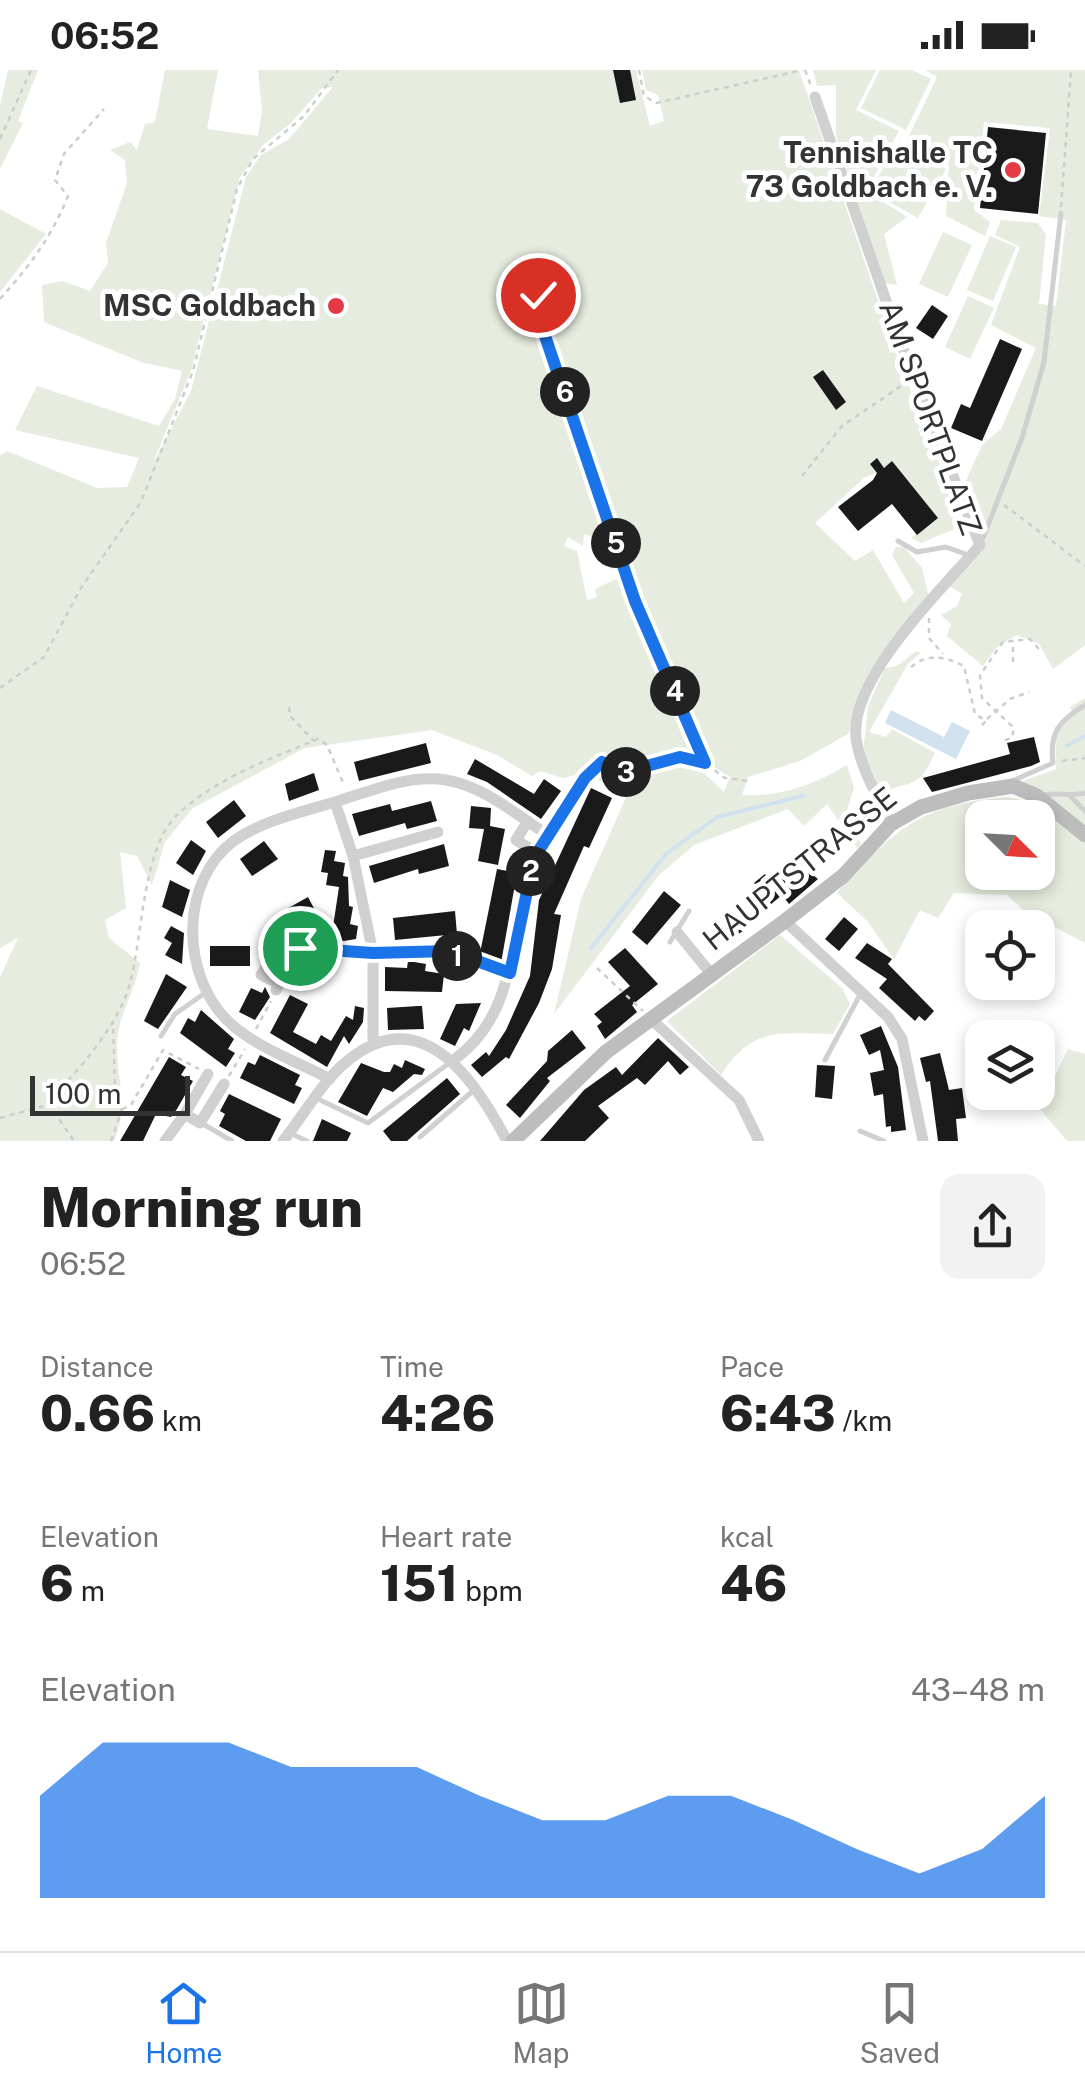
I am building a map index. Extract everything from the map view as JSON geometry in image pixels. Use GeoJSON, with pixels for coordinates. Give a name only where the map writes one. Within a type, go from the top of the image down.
{"type":"FeatureCollection","features":[{"type":"Feature","properties":{"kind":"street","name":"AM SPORTPLATZ"},"geometry":{"type":"LineString","coordinates":[[815,96],[976,550],[885,661],[859,709],[856,737],[872,787],[891,824]]}},
{"type":"Feature","properties":{"kind":"street"},"geometry":{"type":"LineString","coordinates":[[455,1059],[486,1028],[510,973],[536,853],[585,778]]}},
{"type":"Feature","properties":{"kind":"street"},"geometry":{"type":"LineString","coordinates":[[330,1079],[230,1024],[207,992],[193,940],[195,903],[205,872],[234,841],[260,827],[378,787],[440,779],[471,788],[546,834]]}},
{"type":"Feature","properties":{"kind":"street","name":"HAUPTSTRASSE"},"geometry":{"type":"LineString","coordinates":[[510,1141],[606,1052],[843,876],[891,824],[921,807],[1003,785]]}},
{"type":"Feature","properties":{"kind":"street"},"geometry":{"type":"LineString","coordinates":[[1003,785],[1037,796],[1085,834]]}},
{"type":"Feature","properties":{"kind":"street"},"geometry":{"type":"LineString","coordinates":[[335,802],[353,856],[373,953],[374,1044]]}},
{"type":"Feature","properties":{"kind":"street"},"geometry":{"type":"LineString","coordinates":[[528,822],[516,840],[536,853]]}},
{"type":"Feature","properties":{"kind":"street"},"geometry":{"type":"LineString","coordinates":[[353,856],[438,832]]}},
{"type":"Feature","properties":{"kind":"street"},"geometry":{"type":"LineString","coordinates":[[786,921],[888,1017],[902,1039],[923,1141]]}},
{"type":"Feature","properties":{"kind":"street","name":"HAUPTSTRASSE"},"geometry":{"type":"LineString","coordinates":[[674,938],[712,975]]}},
{"type":"Feature","properties":{"kind":"street"},"geometry":{"type":"LineString","coordinates":[[300,948],[278,988],[261,975],[274,954],[300,948],[373,953],[450,951]]}},
{"type":"Feature","properties":{"kind":"street"},"geometry":{"type":"LineString","coordinates":[[652,1020],[740,1100],[759,1141]]}},
{"type":"Feature","properties":{"kind":"street"},"geometry":{"type":"LineString","coordinates":[[286,1137],[351,1058],[374,1044],[414,1042],[455,1059],[510,1141]]}},
{"type":"Feature","properties":{"kind":"street"},"geometry":{"type":"LineString","coordinates":[[165,1141],[185,1114],[204,1072]]}},
{"type":"Feature","properties":{"kind":"street"},"geometry":{"type":"LineString","coordinates":[[185,1114],[200,1122],[224,1084]]}},
{"type":"Feature","properties":{"kind":"lane"},"geometry":{"type":"LineString","coordinates":[[898,541],[917,552],[946,547],[976,550],[999,501],[1044,362],[1060,214]]}},
{"type":"Feature","properties":{"kind":"lane"},"geometry":{"type":"LineString","coordinates":[[1003,785],[1053,763],[1050,741],[1058,724],[1085,705]]}},
{"type":"Feature","properties":{"kind":"lane"},"geometry":{"type":"LineString","coordinates":[[1037,796],[1057,791],[1070,796],[1085,811]]}},
{"type":"Feature","properties":{"kind":"lane"},"geometry":{"type":"LineString","coordinates":[[1070,796],[1085,793]]}},
{"type":"Feature","properties":{"kind":"lane"},"geometry":{"type":"LineString","coordinates":[[674,938],[689,911]]}},
{"type":"Feature","properties":{"kind":"lane"},"geometry":{"type":"LineString","coordinates":[[161,1036],[175,1014],[207,992]]}},
{"type":"Feature","properties":{"kind":"lane"},"geometry":{"type":"LineString","coordinates":[[825,1060],[835,1034],[861,993]]}},
{"type":"Feature","properties":{"kind":"lane"},"geometry":{"type":"LineString","coordinates":[[316,1098],[368,1123],[455,1059]]}},
{"type":"Feature","properties":{"kind":"lane"},"geometry":{"type":"LineString","coordinates":[[420,1137],[476,1088]]}},
{"type":"Feature","properties":{"kind":"lane"},"geometry":{"type":"LineString","coordinates":[[200,1122],[232,1141]]}},
{"type":"Feature","properties":{"kind":"lane"},"geometry":{"type":"LineString","coordinates":[[860,1131],[884,1141]]}},
{"type":"Feature","properties":{"kind":"lane"},"geometry":{"type":"LineString","coordinates":[[286,1137],[306,1141]]}},
{"type":"Feature","properties":{"kind":"path"},"geometry":{"type":"LineString","coordinates":[[0,139],[31,70]]}},
{"type":"Feature","properties":{"kind":"path"},"geometry":{"type":"LineString","coordinates":[[0,688],[44,657],[81,588],[141,502],[193,371],[237,189],[253,159],[304,116],[338,70]]}},
{"type":"Feature","properties":{"kind":"path"},"geometry":{"type":"LineString","coordinates":[[638,70],[644,96],[656,103],[804,70],[815,96]]}},
{"type":"Feature","properties":{"kind":"path"},"geometry":{"type":"LineString","coordinates":[[1060,214],[1071,70]]}},
{"type":"Feature","properties":{"kind":"path"},"geometry":{"type":"LineString","coordinates":[[0,299],[34,262],[58,220],[68,196],[55,180],[64,154],[104,109]]}},
{"type":"Feature","properties":{"kind":"path"},"geometry":{"type":"LineString","coordinates":[[538,295],[545,336],[627,576],[705,763]]}},
{"type":"Feature","properties":{"kind":"path"},"geometry":{"type":"LineString","coordinates":[[802,476],[842,426],[890,390],[915,379]]}},
{"type":"Feature","properties":{"kind":"path"},"geometry":{"type":"LineString","coordinates":[[999,501],[1085,566]]}},
{"type":"Feature","properties":{"kind":"path"},"geometry":{"type":"LineString","coordinates":[[601,554],[627,576]]}},
{"type":"Feature","properties":{"kind":"path"},"geometry":{"type":"LineString","coordinates":[[938,608],[927,629],[943,655],[964,666],[975,714],[972,720]]}},
{"type":"Feature","properties":{"kind":"path"},"geometry":{"type":"LineString","coordinates":[[1012,639],[1013,662]]}},
{"type":"Feature","properties":{"kind":"path"},"geometry":{"type":"LineString","coordinates":[[1005,740],[1012,738],[1014,728],[982,698],[980,675],[992,652],[1012,639],[1030,640],[1039,649]]}},
{"type":"Feature","properties":{"kind":"path"},"geometry":{"type":"LineString","coordinates":[[911,667],[923,657],[943,655]]}},
{"type":"Feature","properties":{"kind":"path"},"geometry":{"type":"LineString","coordinates":[[982,725],[994,712],[1029,692]]}},
{"type":"Feature","properties":{"kind":"path"},"geometry":{"type":"LineString","coordinates":[[290,707],[290,716],[314,741],[326,744],[346,793]]}},
{"type":"Feature","properties":{"kind":"path"},"geometry":{"type":"LineString","coordinates":[[975,714],[986,720]]}},
{"type":"Feature","properties":{"kind":"path"},"geometry":{"type":"LineString","coordinates":[[48,1102],[113,1019],[129,987],[161,836],[176,816],[212,790],[255,764],[314,741]]}},
{"type":"Feature","properties":{"kind":"path"},"geometry":{"type":"LineString","coordinates":[[585,778],[602,762],[617,774],[680,757],[705,763],[724,778],[749,782]]}},
{"type":"Feature","properties":{"kind":"path"},"geometry":{"type":"LineString","coordinates":[[1053,763],[1085,758]]}},
{"type":"Feature","properties":{"kind":"path"},"geometry":{"type":"LineString","coordinates":[[450,951],[510,973]]}},
{"type":"Feature","properties":{"kind":"path"},"geometry":{"type":"LineString","coordinates":[[596,968],[652,1020]]}},
{"type":"Feature","properties":{"kind":"path"},"geometry":{"type":"LineString","coordinates":[[224,1084],[278,988]]}},
{"type":"Feature","properties":{"kind":"path"},"geometry":{"type":"LineString","coordinates":[[111,1141],[122,1109],[115,1086],[113,1019]]}},
{"type":"Feature","properties":{"kind":"path"},"geometry":{"type":"LineString","coordinates":[[122,1109],[132,1105],[163,1050],[204,1072]]}},
{"type":"Feature","properties":{"kind":"path"},"geometry":{"type":"LineString","coordinates":[[0,1118],[115,1086]]}},
{"type":"Feature","properties":{"kind":"path"},"geometry":{"type":"LineString","coordinates":[[48,1102],[74,1141]]}},
{"type":"Feature","properties":{"kind":"shaded area"},"geometry":{"type":"Polygon","coordinates":[[[8,70],[38,70],[18,121],[23,123],[0,169],[0,106],[8,70]]]}},
{"type":"Feature","properties":{"kind":"shaded area"},"geometry":{"type":"Polygon","coordinates":[[[165,70],[218,70],[207,129],[258,136],[262,112],[258,70],[636,70],[650,126],[664,121],[658,95],[646,90],[642,70],[799,70],[898,359],[964,525],[921,543],[911,538],[937,518],[891,462],[884,468],[877,459],[877,473],[865,477],[815,523],[855,561],[873,550],[904,603],[914,593],[892,555],[896,547],[904,547],[922,568],[929,598],[881,658],[848,734],[800,761],[748,777],[742,795],[796,788],[847,765],[854,788],[846,813],[861,844],[858,849],[827,804],[804,826],[788,809],[694,845],[659,875],[554,1014],[581,899],[628,793],[582,773],[563,778],[540,771],[532,776],[497,755],[432,730],[305,748],[193,808],[165,842],[152,885],[137,856],[120,852],[126,908],[105,920],[109,938],[140,963],[117,1039],[121,1110],[114,1141],[0,1141],[0,977],[18,938],[0,948],[0,455],[7,451],[97,488],[127,487],[139,458],[15,430],[37,386],[159,426],[175,399],[182,371],[141,362],[44,322],[42,285],[63,281],[90,291],[108,263],[106,243],[127,183],[125,160],[110,150],[130,142],[137,150],[145,124],[155,122],[165,70]],[[333,87],[322,88],[291,123],[263,145],[240,177],[191,371],[152,465],[191,391],[246,177],[261,155],[289,139],[333,87]],[[584,534],[583,546],[568,537],[564,546],[577,551],[587,600],[597,597],[595,589],[616,579],[627,590],[702,771],[724,792],[730,777],[709,764],[632,578],[602,540],[584,534]]]}},
{"type":"Feature","properties":{"kind":"shaded area"},"geometry":{"type":"Polygon","coordinates":[[[813,70],[876,70],[856,110],[899,131],[866,191],[907,217],[884,234],[897,285],[884,283],[836,136],[836,85],[817,86],[813,70]]]}},
{"type":"Feature","properties":{"kind":"shaded area"},"geometry":{"type":"Polygon","coordinates":[[[880,70],[912,70],[931,79],[906,130],[861,108],[880,70]]]}},
{"type":"Feature","properties":{"kind":"shaded area"},"geometry":{"type":"Polygon","coordinates":[[[925,70],[1085,70],[1085,645],[1053,669],[1039,644],[1017,635],[997,647],[983,666],[947,636],[951,624],[941,615],[957,606],[962,594],[949,586],[986,540],[964,485],[982,445],[1001,429],[1036,348],[991,325],[1020,247],[995,235],[1001,220],[1038,223],[1046,235],[1039,304],[1056,306],[1066,220],[1039,216],[1050,128],[984,122],[974,210],[990,222],[985,236],[946,216],[949,165],[907,140],[937,77],[925,70]]]}},
{"type":"Feature","properties":{"kind":"shaded area"},"geometry":{"type":"Polygon","coordinates":[[[899,141],[946,169],[918,218],[870,191],[899,141]]]}},
{"type":"Feature","properties":{"kind":"shaded area"},"geometry":{"type":"Polygon","coordinates":[[[0,209],[46,234],[0,292],[0,209]]]}},
{"type":"Feature","properties":{"kind":"shaded area"},"geometry":{"type":"Polygon","coordinates":[[[943,232],[972,245],[948,297],[919,284],[943,232]]]}},
{"type":"Feature","properties":{"kind":"shaded area"},"geometry":{"type":"Polygon","coordinates":[[[990,236],[1016,247],[993,301],[967,290],[990,236]]]}},
{"type":"Feature","properties":{"kind":"shaded area"},"geometry":{"type":"Polygon","coordinates":[[[968,296],[994,308],[970,359],[945,347],[968,296]]]}},
{"type":"Feature","properties":{"kind":"shaded area"},"geometry":{"type":"Polygon","coordinates":[[[916,651],[921,653],[908,664],[869,732],[886,737],[892,729],[935,753],[920,777],[877,793],[863,754],[868,706],[885,668],[897,666],[916,651]]]}},
{"type":"Feature","properties":{"kind":"shaded area"},"geometry":{"type":"Polygon","coordinates":[[[1085,698],[1085,828],[1055,805],[1055,800],[1048,800],[1023,781],[1056,769],[1055,728],[1074,715],[1070,707],[1085,698]]]}},
{"type":"Feature","properties":{"kind":"shaded area"},"geometry":{"type":"Polygon","coordinates":[[[965,803],[965,890],[1055,890],[1055,819],[1085,842],[1085,943],[1055,927],[1055,910],[1023,910],[1007,895],[954,893],[938,918],[920,910],[894,959],[868,922],[837,893],[876,852],[910,824],[965,803]]]}},
{"type":"Feature","properties":{"kind":"shaded area"},"geometry":{"type":"Polygon","coordinates":[[[780,935],[842,988],[850,1004],[833,1034],[783,1034],[757,1040],[733,1059],[721,1075],[667,1021],[780,935]]]}},
{"type":"Feature","properties":{"kind":"shaded area"},"geometry":{"type":"Polygon","coordinates":[[[1068,1049],[1085,1054],[1085,1141],[1067,1141],[1041,1110],[1055,1110],[1055,1075],[1068,1049]]]}},
{"type":"Feature","properties":{"kind":"water"},"geometry":{"type":"Polygon","coordinates":[[[891,710],[944,737],[952,722],[970,731],[956,759],[885,723],[891,710]]]}},
{"type":"Feature","properties":{"kind":"building"},"geometry":{"type":"Polygon","coordinates":[[[613,70],[630,70],[636,100],[620,103],[613,70]]]}},
{"type":"Feature","properties":{"kind":"building","name":"Tennishalle TC 73 Goldbach e. V."},"geometry":{"type":"Polygon","coordinates":[[[988,127],[1046,133],[1038,214],[980,208],[988,127]]]}},
{"type":"Feature","properties":{"kind":"building"},"geometry":{"type":"Polygon","coordinates":[[[932,305],[948,316],[933,339],[916,328],[932,305]]]}},
{"type":"Feature","properties":{"kind":"building"},"geometry":{"type":"Polygon","coordinates":[[[1000,339],[1022,349],[982,441],[951,428],[961,404],[970,408],[1000,339]]]}},
{"type":"Feature","properties":{"kind":"building"},"geometry":{"type":"Polygon","coordinates":[[[823,370],[846,402],[836,410],[813,377],[823,370]]]}},
{"type":"Feature","properties":{"kind":"building"},"geometry":{"type":"Polygon","coordinates":[[[877,458],[884,468],[892,461],[938,518],[917,535],[892,504],[858,531],[838,507],[873,480],[877,473],[870,464],[877,458]]]}},
{"type":"Feature","properties":{"kind":"building"},"geometry":{"type":"Polygon","coordinates":[[[1034,737],[1040,762],[1031,766],[932,792],[923,778],[1010,754],[1007,743],[1034,737]]]}},
{"type":"Feature","properties":{"kind":"building"},"geometry":{"type":"Polygon","coordinates":[[[426,743],[431,763],[359,781],[354,762],[426,743]]]}},
{"type":"Feature","properties":{"kind":"building"},"geometry":{"type":"Polygon","coordinates":[[[475,759],[534,794],[544,779],[561,791],[541,819],[487,782],[467,774],[475,759]]]}},
{"type":"Feature","properties":{"kind":"building"},"geometry":{"type":"Polygon","coordinates":[[[314,773],[319,790],[289,801],[285,784],[314,773]]]}},
{"type":"Feature","properties":{"kind":"building"},"geometry":{"type":"Polygon","coordinates":[[[591,788],[612,798],[589,848],[584,846],[554,914],[561,915],[552,969],[509,1059],[506,1057],[482,1077],[471,1065],[486,1052],[489,1056],[506,1030],[530,976],[539,900],[591,788]]]}},
{"type":"Feature","properties":{"kind":"building"},"geometry":{"type":"Polygon","coordinates":[[[234,800],[246,816],[218,838],[206,822],[234,800]]]}},
{"type":"Feature","properties":{"kind":"building"},"geometry":{"type":"Polygon","coordinates":[[[431,801],[437,821],[407,829],[405,823],[359,836],[352,814],[390,804],[392,811],[431,801]]]}},
{"type":"Feature","properties":{"kind":"building"},"geometry":{"type":"Polygon","coordinates":[[[471,806],[491,808],[490,826],[505,829],[498,865],[478,861],[484,829],[469,828],[471,806]]]}},
{"type":"Feature","properties":{"kind":"building"},"geometry":{"type":"Polygon","coordinates":[[[191,840],[206,851],[193,875],[176,863],[191,840]]]}},
{"type":"Feature","properties":{"kind":"building"},"geometry":{"type":"Polygon","coordinates":[[[264,841],[278,859],[252,876],[240,859],[264,841]]]}},
{"type":"Feature","properties":{"kind":"building"},"geometry":{"type":"Polygon","coordinates":[[[444,844],[449,866],[419,874],[418,869],[374,883],[369,866],[444,844]]]}},
{"type":"Feature","properties":{"kind":"building"},"geometry":{"type":"Polygon","coordinates":[[[325,850],[336,851],[334,861],[345,863],[343,876],[348,877],[349,906],[353,907],[350,924],[358,926],[356,939],[331,940],[339,887],[326,885],[328,873],[321,872],[325,850]]]}},
{"type":"Feature","properties":{"kind":"building"},"geometry":{"type":"Polygon","coordinates":[[[797,862],[818,879],[789,904],[782,895],[770,905],[754,883],[765,874],[773,885],[797,862]]]}},
{"type":"Feature","properties":{"kind":"building"},"geometry":{"type":"Polygon","coordinates":[[[497,869],[517,873],[501,963],[479,958],[497,869]]]}},
{"type":"Feature","properties":{"kind":"building"},"geometry":{"type":"Polygon","coordinates":[[[170,880],[190,890],[182,917],[162,907],[170,880]]]}},
{"type":"Feature","properties":{"kind":"building"},"geometry":{"type":"Polygon","coordinates":[[[664,891],[681,905],[647,945],[632,932],[664,891]]]}},
{"type":"Feature","properties":{"kind":"building"},"geometry":{"type":"Polygon","coordinates":[[[308,897],[317,914],[292,927],[283,911],[308,897]]]}},
{"type":"Feature","properties":{"kind":"building"},"geometry":{"type":"Polygon","coordinates":[[[745,906],[756,921],[732,939],[721,924],[745,906]]]}},
{"type":"Feature","properties":{"kind":"building"},"geometry":{"type":"Polygon","coordinates":[[[455,911],[457,934],[395,940],[393,918],[455,911]]]}},
{"type":"Feature","properties":{"kind":"building"},"geometry":{"type":"Polygon","coordinates":[[[844,917],[858,929],[839,951],[825,939],[844,917]]]}},
{"type":"Feature","properties":{"kind":"building"},"geometry":{"type":"Polygon","coordinates":[[[171,926],[184,933],[182,964],[165,955],[172,943],[164,938],[171,926]]]}},
{"type":"Feature","properties":{"kind":"building"},"geometry":{"type":"Polygon","coordinates":[[[310,926],[325,928],[331,940],[308,938],[310,926]]]}},
{"type":"Feature","properties":{"kind":"building"},"geometry":{"type":"Polygon","coordinates":[[[867,943],[892,959],[888,964],[934,1011],[925,1021],[919,1016],[915,1021],[879,988],[887,979],[855,958],[867,943]]]}},
{"type":"Feature","properties":{"kind":"building"},"geometry":{"type":"Polygon","coordinates":[[[210,946],[250,946],[250,966],[210,966],[210,946]]]}},
{"type":"Feature","properties":{"kind":"building"},"geometry":{"type":"Polygon","coordinates":[[[625,948],[658,984],[632,1005],[637,1012],[605,1039],[597,1026],[602,1022],[594,1014],[630,986],[608,962],[625,948]]]}},
{"type":"Feature","properties":{"kind":"building"},"geometry":{"type":"Polygon","coordinates":[[[408,961],[426,964],[425,971],[444,974],[442,992],[385,991],[385,967],[407,968],[408,961]]]}},
{"type":"Feature","properties":{"kind":"building"},"geometry":{"type":"Polygon","coordinates":[[[166,974],[187,987],[158,1029],[144,1021],[166,974]]]}},
{"type":"Feature","properties":{"kind":"building"},"geometry":{"type":"Polygon","coordinates":[[[265,987],[270,997],[255,1020],[239,1012],[251,988],[262,993],[265,987]]]}},
{"type":"Feature","properties":{"kind":"building"},"geometry":{"type":"Polygon","coordinates":[[[290,995],[308,1004],[293,1032],[316,1044],[321,1035],[331,1041],[346,1016],[353,1020],[355,1006],[364,1008],[363,1022],[349,1044],[344,1036],[327,1067],[270,1033],[290,995]]]}},
{"type":"Feature","properties":{"kind":"building"},"geometry":{"type":"Polygon","coordinates":[[[481,1003],[469,1031],[464,1028],[455,1046],[440,1039],[456,1004],[481,1003]]]}},
{"type":"Feature","properties":{"kind":"building"},"geometry":{"type":"Polygon","coordinates":[[[422,1006],[424,1029],[388,1030],[387,1008],[422,1006]]]}},
{"type":"Feature","properties":{"kind":"building"},"geometry":{"type":"Polygon","coordinates":[[[201,1010],[234,1039],[228,1049],[235,1053],[226,1067],[180,1033],[188,1018],[195,1022],[201,1010]]]}},
{"type":"Feature","properties":{"kind":"building"},"geometry":{"type":"Polygon","coordinates":[[[881,1026],[898,1067],[906,1130],[891,1132],[891,1126],[886,1127],[883,1094],[874,1096],[870,1073],[884,1070],[880,1050],[869,1055],[860,1035],[881,1026]]]}},
{"type":"Feature","properties":{"kind":"building"},"geometry":{"type":"Polygon","coordinates":[[[572,1030],[586,1048],[547,1078],[550,1081],[520,1118],[506,1105],[547,1061],[548,1051],[572,1030]]]}},
{"type":"Feature","properties":{"kind":"building"},"geometry":{"type":"Polygon","coordinates":[[[658,1038],[689,1067],[680,1075],[668,1061],[645,1085],[637,1078],[598,1106],[609,1118],[585,1141],[540,1141],[584,1090],[616,1067],[622,1075],[658,1038]]]}},
{"type":"Feature","properties":{"kind":"building"},"geometry":{"type":"Polygon","coordinates":[[[940,1053],[949,1090],[962,1088],[966,1118],[956,1119],[958,1141],[938,1141],[930,1081],[926,1082],[920,1058],[940,1053]]]}},
{"type":"Feature","properties":{"kind":"building"},"geometry":{"type":"Polygon","coordinates":[[[260,1055],[300,1075],[295,1085],[302,1088],[294,1104],[240,1078],[248,1062],[255,1065],[260,1055]]]}},
{"type":"Feature","properties":{"kind":"building"},"geometry":{"type":"Polygon","coordinates":[[[169,1057],[186,1067],[181,1075],[193,1081],[177,1109],[171,1117],[156,1114],[143,1141],[120,1141],[169,1057]]]}},
{"type":"Feature","properties":{"kind":"building"},"geometry":{"type":"Polygon","coordinates":[[[405,1060],[425,1069],[422,1075],[414,1074],[393,1092],[383,1088],[367,1116],[338,1102],[361,1063],[390,1072],[394,1064],[402,1068],[405,1060]]]}},
{"type":"Feature","properties":{"kind":"building"},"geometry":{"type":"Polygon","coordinates":[[[817,1065],[835,1066],[832,1099],[815,1097],[817,1065]]]}},
{"type":"Feature","properties":{"kind":"building"},"geometry":{"type":"Polygon","coordinates":[[[447,1078],[460,1094],[407,1141],[391,1141],[383,1131],[447,1078]]]}},
{"type":"Feature","properties":{"kind":"building"},"geometry":{"type":"Polygon","coordinates":[[[229,1094],[281,1119],[270,1141],[246,1141],[219,1126],[225,1114],[220,1111],[229,1094]]]}},
{"type":"Feature","properties":{"kind":"building"},"geometry":{"type":"Polygon","coordinates":[[[322,1119],[351,1133],[347,1141],[313,1141],[322,1119]]]}},
{"type":"Feature","properties":{"kind":"waterway"},"geometry":{"type":"LineString","coordinates":[[1067,746],[1085,736]]}},
{"type":"Feature","properties":{"kind":"waterway"},"geometry":{"type":"LineString","coordinates":[[628,767],[630,776]]}},
{"type":"Feature","properties":{"kind":"waterway"},"geometry":{"type":"LineString","coordinates":[[591,948],[666,854],[717,817],[803,796]]}},
{"type":"Feature","properties":{"kind":"place","name":"Tennishalle TC 73 Goldbach e. V."},"geometry":{"type":"Point","coordinates":[1013,170]}},
{"type":"Feature","properties":{"kind":"place","name":"MSC Goldbach"},"geometry":{"type":"Point","coordinates":[336,306]}},
{"type":"Feature","properties":{"kind":"route"},"geometry":{"type":"LineString","coordinates":[[300,948],[373,953],[450,951],[510,973],[534,858],[585,778],[602,762],[617,774],[680,757],[705,763],[635,601],[584,440],[545,336],[538,295]]}}]}
